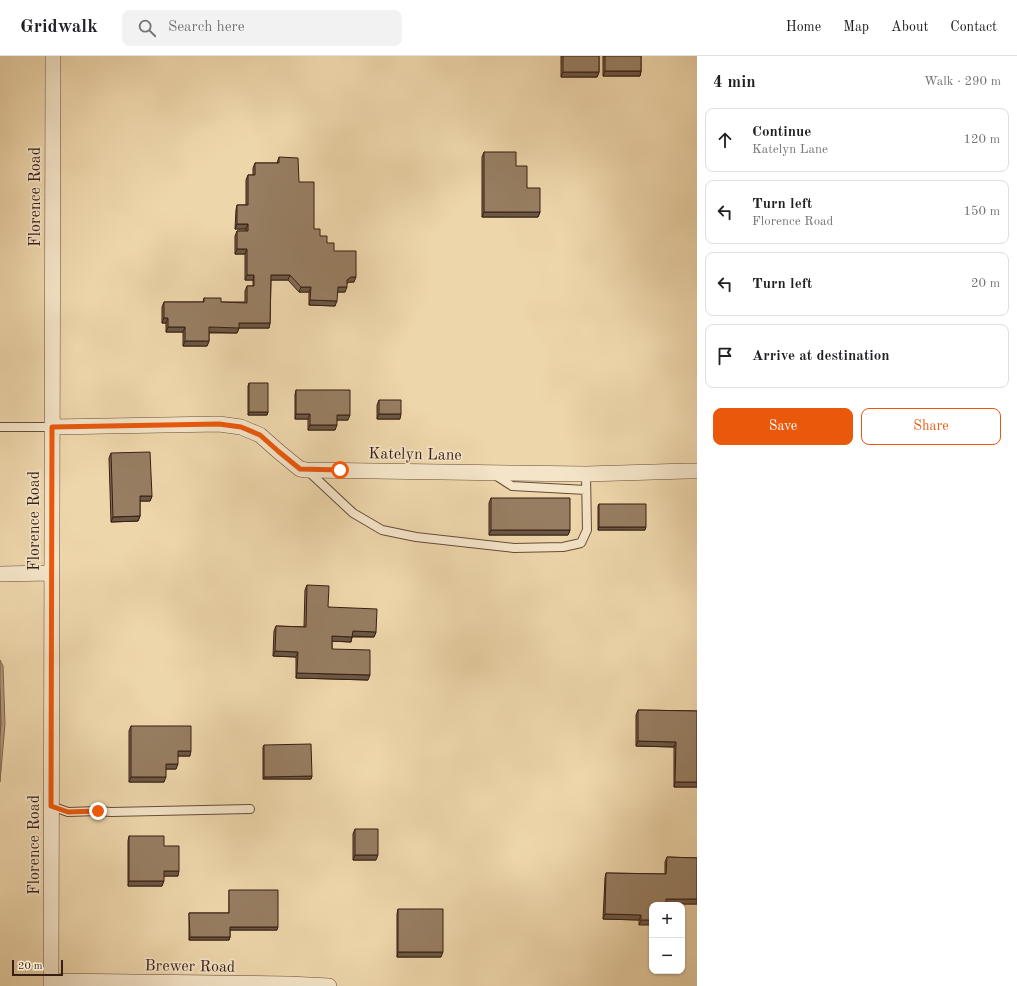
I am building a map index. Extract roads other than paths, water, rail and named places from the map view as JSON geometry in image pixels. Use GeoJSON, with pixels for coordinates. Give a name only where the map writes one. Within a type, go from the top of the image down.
{"type":"FeatureCollection","features":[{"type":"Feature","properties":{"kind":"street","name":"Florence Road"},"geometry":{"type":"LineString","coordinates":[[51,983],[53,56]]}},
{"type":"Feature","properties":{"kind":"street","name":"Katelyn Lane"},"geometry":{"type":"LineString","coordinates":[[52,427],[219,424],[241,427],[260,435],[300,469],[306,470],[586,474],[697,471]]}},
{"type":"Feature","properties":{"kind":"street"},"geometry":{"type":"LineString","coordinates":[[0,574],[51,573]]}},
{"type":"Feature","properties":{"kind":"street","name":"Brewer Road"},"geometry":{"type":"LineString","coordinates":[[51,983],[289,984],[329,986]]}},
{"type":"Feature","properties":{"kind":"lane"},"geometry":{"type":"LineString","coordinates":[[0,427],[52,427]]}},
{"type":"Feature","properties":{"kind":"lane"},"geometry":{"type":"LineString","coordinates":[[306,470],[353,513],[382,530],[416,537],[514,548],[563,547],[581,543],[587,530],[586,474]]}},
{"type":"Feature","properties":{"kind":"lane"},"geometry":{"type":"LineString","coordinates":[[489,472],[512,486],[586,490]]}},
{"type":"Feature","properties":{"kind":"lane"},"geometry":{"type":"LineString","coordinates":[[51,806],[68,812],[250,808]]}},
{"type":"Feature","properties":{"kind":"water"},"geometry":{"type":"Polygon","coordinates":[[[0,660],[3,666],[5,724],[0,782],[0,660]]]}}]}
